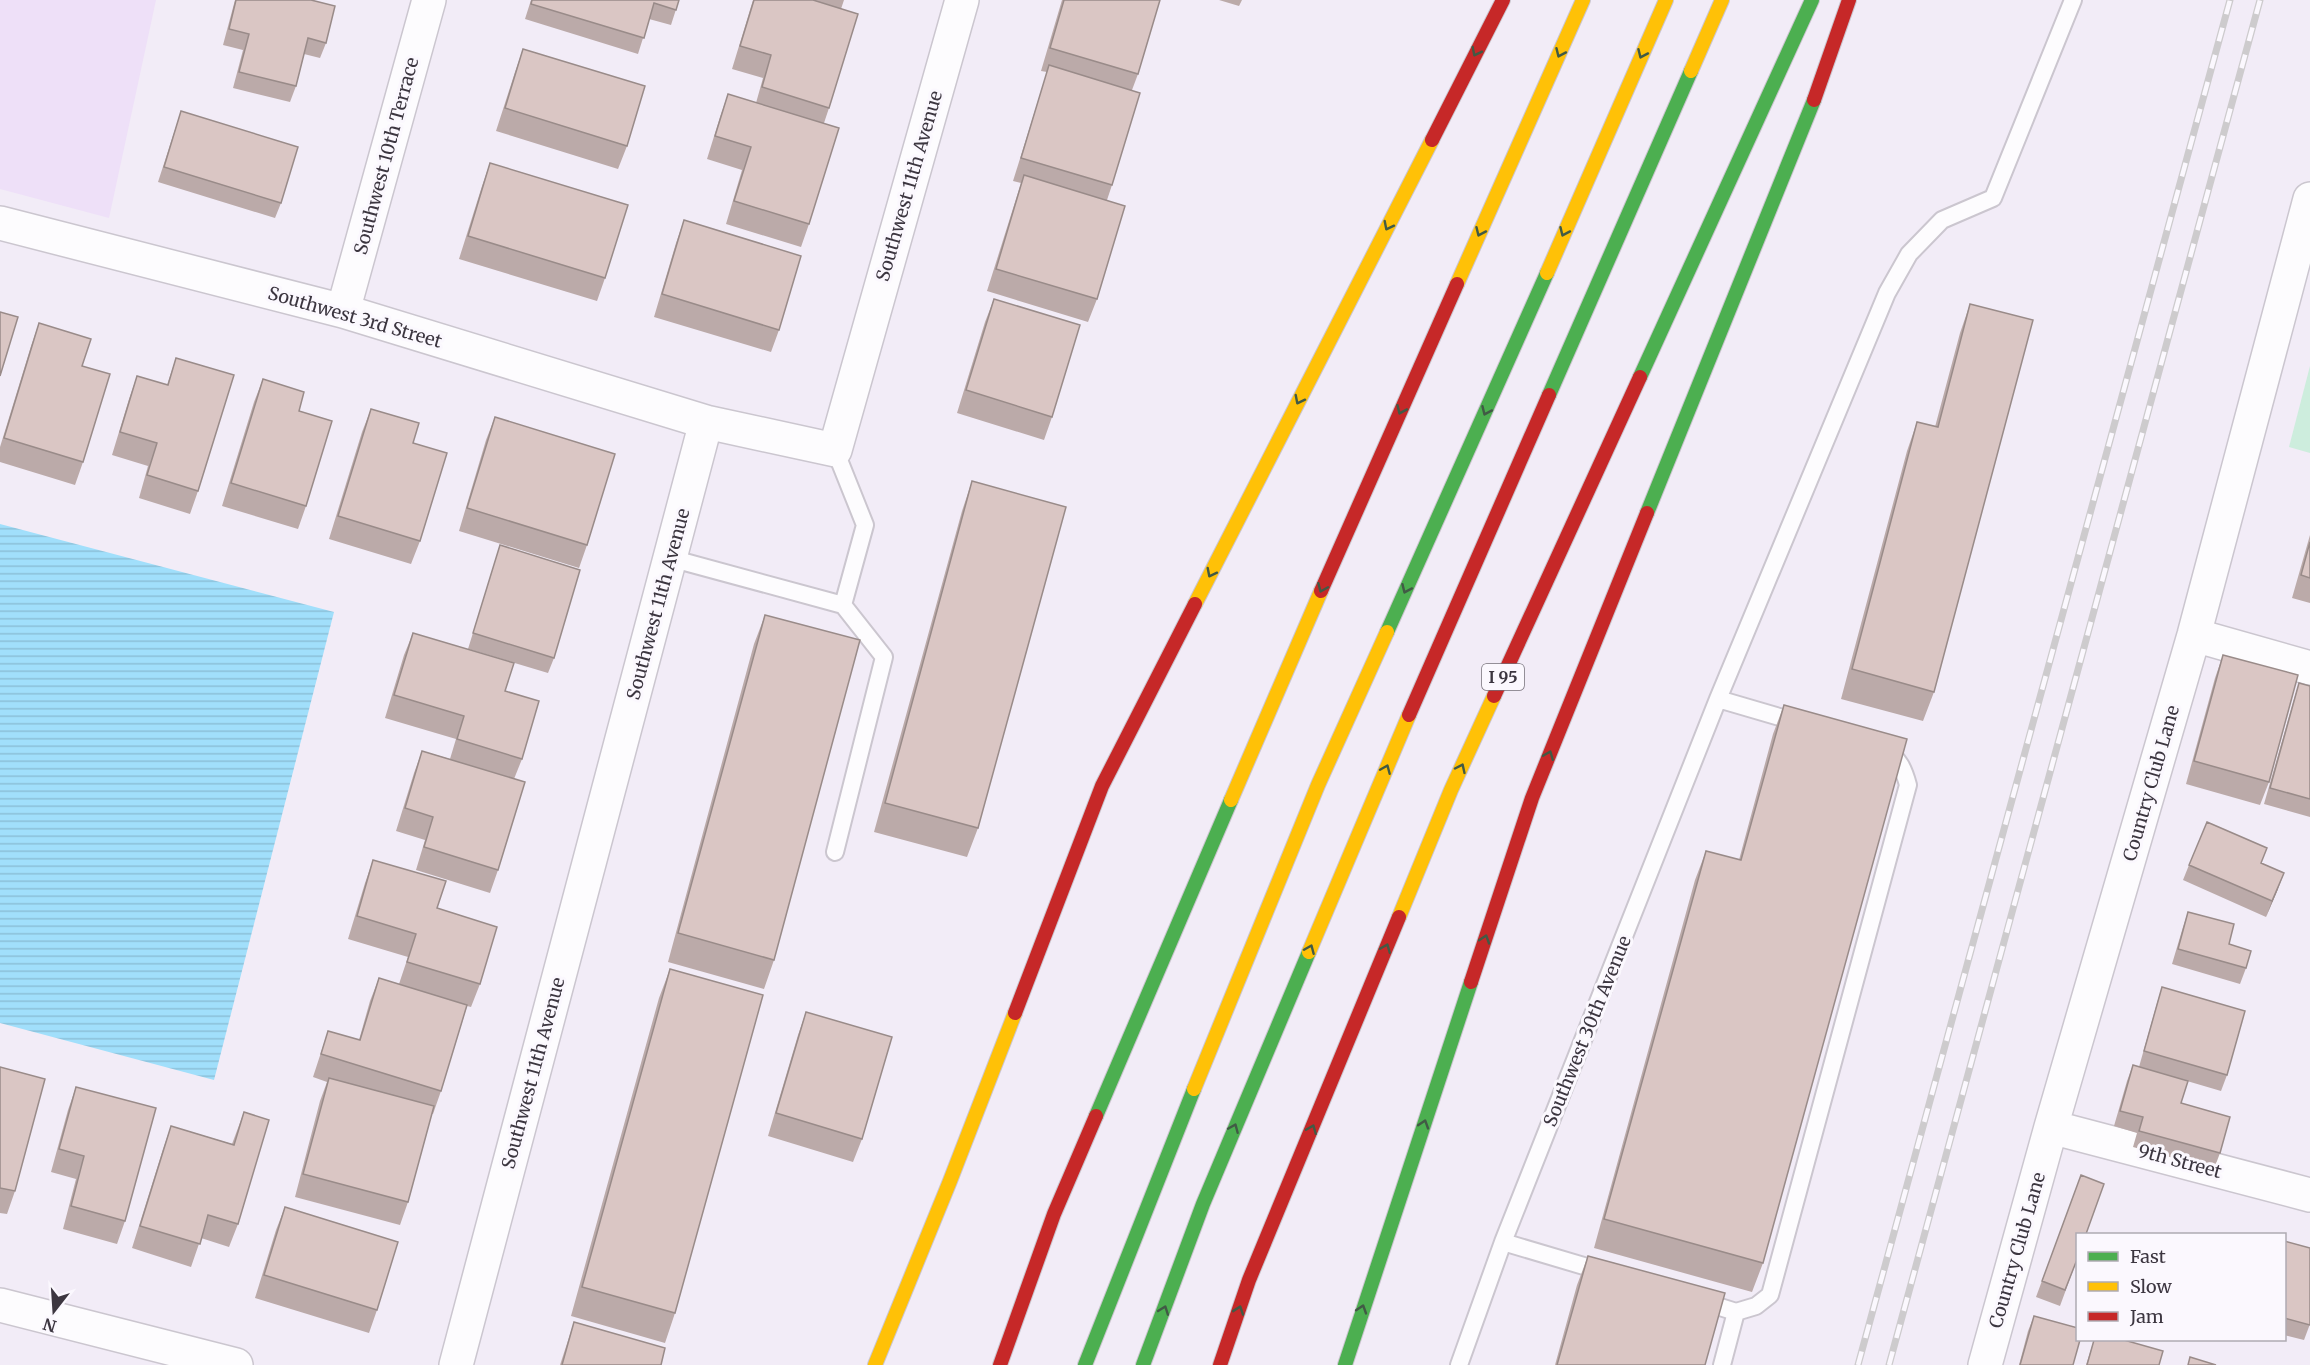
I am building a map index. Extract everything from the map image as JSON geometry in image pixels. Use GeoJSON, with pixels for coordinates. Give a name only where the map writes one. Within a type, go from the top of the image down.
{"type":"FeatureCollection","features":[{"type":"Feature","properties":{"kind":"highway"},"geometry":{"type":"LineString","coordinates":[[875,1365],[950,1181],[1102,786],[1503,0]]}},
{"type":"Feature","properties":{"kind":"highway"},"geometry":{"type":"LineString","coordinates":[[1000,1365],[1054,1214],[1331,568],[1583,0]]}},
{"type":"Feature","properties":{"kind":"highway"},"geometry":{"type":"LineString","coordinates":[[1086,1365],[1167,1156],[1318,785],[1666,0]]}},
{"type":"Feature","properties":{"kind":"highway"},"geometry":{"type":"LineString","coordinates":[[1143,1365],[1203,1204],[1430,665],[1722,0]]}},
{"type":"Feature","properties":{"kind":"highway","name":"I 95"},"geometry":{"type":"LineString","coordinates":[[1220,1365],[1249,1280],[1451,790],[1812,0]]}},
{"type":"Feature","properties":{"kind":"highway"},"geometry":{"type":"LineString","coordinates":[[1345,1365],[1532,798],[1812,107],[1849,0]]}},
{"type":"Feature","properties":{"kind":"street","name":"Southwest 10th Terrace"},"geometry":{"type":"LineString","coordinates":[[343,311],[429,0]]}},
{"type":"Feature","properties":{"kind":"street","name":"Southwest 11th Avenue"},"geometry":{"type":"LineString","coordinates":[[835,450],[962,0]]}},
{"type":"Feature","properties":{"kind":"street","name":"Country Club Lane"},"geometry":{"type":"LineString","coordinates":[[1984,1365],[2194,635],[2310,199]]}},
{"type":"Feature","properties":{"kind":"street","name":"Southwest 3rd Street"},"geometry":{"type":"LineString","coordinates":[[0,223],[343,311],[706,422]]}},
{"type":"Feature","properties":{"kind":"street","name":"Southwest 11th Avenue"},"geometry":{"type":"LineString","coordinates":[[456,1365],[706,422]]}},
{"type":"Feature","properties":{"kind":"street"},"geometry":{"type":"LineString","coordinates":[[706,422],[835,450]]}},
{"type":"Feature","properties":{"kind":"street"},"geometry":{"type":"LineString","coordinates":[[2194,635],[2310,668]]}},
{"type":"Feature","properties":{"kind":"street","name":"9th Street"},"geometry":{"type":"LineString","coordinates":[[2051,1127],[2310,1195]]}},
{"type":"Feature","properties":{"kind":"street"},"geometry":{"type":"LineString","coordinates":[[0,1305],[236,1365]]}},
{"type":"Feature","properties":{"kind":"lane","name":"Southwest 30th Avenue"},"geometry":{"type":"LineString","coordinates":[[1460,1365],[1503,1242],[1718,699],[1887,293],[1909,254],[1942,220],[1993,198],[2073,0]]}},
{"type":"Feature","properties":{"kind":"lane"},"geometry":{"type":"LineString","coordinates":[[835,450],[865,525],[843,605]]}},
{"type":"Feature","properties":{"kind":"lane"},"geometry":{"type":"LineString","coordinates":[[670,558],[843,605],[884,657],[835,852]]}},
{"type":"Feature","properties":{"kind":"lane"},"geometry":{"type":"LineString","coordinates":[[1718,699],[1820,728]]}},
{"type":"Feature","properties":{"kind":"lane"},"geometry":{"type":"LineString","coordinates":[[1681,1295],[1736,1311],[1756,1306],[1770,1295],[1908,785],[1904,769],[1893,754],[1865,741]]}},
{"type":"Feature","properties":{"kind":"lane"},"geometry":{"type":"LineString","coordinates":[[1503,1242],[1614,1275]]}},
{"type":"Feature","properties":{"kind":"lane"},"geometry":{"type":"LineString","coordinates":[[1722,1365],[1736,1311]]}},
{"type":"Feature","properties":{"kind":"shaded area"},"geometry":{"type":"Polygon","coordinates":[[[0,0],[156,0],[109,218],[0,189],[0,0]]]}},
{"type":"Feature","properties":{"kind":"green space"},"geometry":{"type":"Polygon","coordinates":[[[2310,366],[2310,453],[2289,447],[2310,366]]]}},
{"type":"Feature","properties":{"kind":"water"},"geometry":{"type":"Polygon","coordinates":[[[0,524],[334,612],[214,1080],[0,1023],[0,524]]]}},
{"type":"Feature","properties":{"kind":"building"},"geometry":{"type":"Polygon","coordinates":[[[236,0],[311,0],[335,6],[326,43],[308,38],[296,86],[239,72],[249,34],[229,29],[236,0]]]}},
{"type":"Feature","properties":{"kind":"building"},"geometry":{"type":"Polygon","coordinates":[[[532,0],[679,0],[676,10],[654,3],[644,38],[531,4],[532,0]]]}},
{"type":"Feature","properties":{"kind":"building"},"geometry":{"type":"Polygon","coordinates":[[[754,0],[813,0],[858,14],[829,108],[762,87],[771,55],[740,46],[754,0]]]}},
{"type":"Feature","properties":{"kind":"building"},"geometry":{"type":"Polygon","coordinates":[[[1064,0],[1160,0],[1138,74],[1050,48],[1064,0]]]}},
{"type":"Feature","properties":{"kind":"building"},"geometry":{"type":"Polygon","coordinates":[[[523,49],[645,86],[627,146],[505,108],[523,49]]]}},
{"type":"Feature","properties":{"kind":"building"},"geometry":{"type":"Polygon","coordinates":[[[1049,65],[1140,93],[1112,185],[1021,158],[1049,65]]]}},
{"type":"Feature","properties":{"kind":"building"},"geometry":{"type":"Polygon","coordinates":[[[728,94],[839,128],[809,224],[734,201],[751,147],[715,136],[728,94]]]}},
{"type":"Feature","properties":{"kind":"building"},"geometry":{"type":"Polygon","coordinates":[[[181,111],[298,147],[281,203],[164,167],[181,111]]]}},
{"type":"Feature","properties":{"kind":"building"},"geometry":{"type":"Polygon","coordinates":[[[490,163],[628,205],[605,278],[468,236],[490,163]]]}},
{"type":"Feature","properties":{"kind":"building"},"geometry":{"type":"Polygon","coordinates":[[[1024,175],[1125,206],[1097,299],[996,269],[1024,175]]]}},
{"type":"Feature","properties":{"kind":"building"},"geometry":{"type":"Polygon","coordinates":[[[684,220],[801,256],[779,330],[662,294],[684,220]]]}},
{"type":"Feature","properties":{"kind":"building"},"geometry":{"type":"Polygon","coordinates":[[[994,299],[1080,325],[1052,417],[966,390],[994,299]]]}},
{"type":"Feature","properties":{"kind":"building"},"geometry":{"type":"Polygon","coordinates":[[[1970,304],[2033,320],[1934,692],[1852,669],[1917,422],[1938,427],[1970,304]]]}},
{"type":"Feature","properties":{"kind":"building"},"geometry":{"type":"Polygon","coordinates":[[[0,312],[18,317],[0,376],[0,312]]]}},
{"type":"Feature","properties":{"kind":"building"},"geometry":{"type":"Polygon","coordinates":[[[39,323],[91,339],[82,366],[110,374],[83,462],[4,438],[39,323]]]}},
{"type":"Feature","properties":{"kind":"building"},"geometry":{"type":"Polygon","coordinates":[[[176,358],[234,375],[198,491],[147,475],[157,443],[120,432],[137,376],[168,385],[176,358]]]}},
{"type":"Feature","properties":{"kind":"building"},"geometry":{"type":"Polygon","coordinates":[[[263,379],[304,392],[299,411],[332,421],[306,506],[231,483],[263,379]]]}},
{"type":"Feature","properties":{"kind":"building"},"geometry":{"type":"Polygon","coordinates":[[[371,409],[419,423],[413,443],[447,453],[420,541],[338,516],[371,409]]]}},
{"type":"Feature","properties":{"kind":"building"},"geometry":{"type":"Polygon","coordinates":[[[495,417],[615,454],[587,545],[467,508],[495,417]]]}},
{"type":"Feature","properties":{"kind":"building"},"geometry":{"type":"Polygon","coordinates":[[[972,481],[1066,507],[978,828],[885,803],[972,481]]]}},
{"type":"Feature","properties":{"kind":"building"},"geometry":{"type":"Polygon","coordinates":[[[2310,542],[2310,578],[2301,575],[2310,542]]]}},
{"type":"Feature","properties":{"kind":"building"},"geometry":{"type":"Polygon","coordinates":[[[500,545],[580,570],[554,658],[473,633],[500,545]]]}},
{"type":"Feature","properties":{"kind":"building"},"geometry":{"type":"Polygon","coordinates":[[[765,615],[860,640],[774,960],[678,933],[765,615]]]}},
{"type":"Feature","properties":{"kind":"building"},"geometry":{"type":"Polygon","coordinates":[[[413,633],[514,663],[505,691],[539,701],[522,759],[457,739],[464,716],[394,695],[413,633]]]}},
{"type":"Feature","properties":{"kind":"building"},"geometry":{"type":"Polygon","coordinates":[[[2223,655],[2298,675],[2269,782],[2194,761],[2223,655]]]}},
{"type":"Feature","properties":{"kind":"building"},"geometry":{"type":"Polygon","coordinates":[[[2299,683],[2310,686],[2310,799],[2270,788],[2299,683]]]}},
{"type":"Feature","properties":{"kind":"building"},"geometry":{"type":"Polygon","coordinates":[[[1784,705],[1907,739],[1763,1263],[1604,1219],[1706,851],[1741,860],[1784,705]]]}},
{"type":"Feature","properties":{"kind":"building"},"geometry":{"type":"Polygon","coordinates":[[[422,751],[525,782],[498,870],[424,847],[433,817],[405,808],[422,751]]]}},
{"type":"Feature","properties":{"kind":"building"},"geometry":{"type":"Polygon","coordinates":[[[2207,822],[2267,848],[2261,863],[2284,873],[2272,901],[2189,865],[2207,822]]]}},
{"type":"Feature","properties":{"kind":"building"},"geometry":{"type":"Polygon","coordinates":[[[373,860],[446,881],[437,908],[497,927],[480,984],[407,962],[416,934],[357,916],[373,860]]]}},
{"type":"Feature","properties":{"kind":"building"},"geometry":{"type":"Polygon","coordinates":[[[2188,912],[2234,924],[2229,944],[2251,951],[2246,968],[2178,949],[2188,912]]]}},
{"type":"Feature","properties":{"kind":"building"},"geometry":{"type":"Polygon","coordinates":[[[670,969],[763,995],[675,1313],[582,1287],[670,969]]]}},
{"type":"Feature","properties":{"kind":"building"},"geometry":{"type":"Polygon","coordinates":[[[379,978],[467,1005],[441,1091],[321,1054],[328,1031],[360,1040],[379,978]]]}},
{"type":"Feature","properties":{"kind":"building"},"geometry":{"type":"Polygon","coordinates":[[[2162,987],[2245,1011],[2227,1075],[2144,1051],[2162,987]]]}},
{"type":"Feature","properties":{"kind":"building"},"geometry":{"type":"Polygon","coordinates":[[[806,1012],[892,1037],[862,1139],[776,1113],[806,1012]]]}},
{"type":"Feature","properties":{"kind":"building"},"geometry":{"type":"Polygon","coordinates":[[[2133,1065],[2188,1081],[2181,1103],[2230,1117],[2220,1153],[2139,1131],[2143,1117],[2120,1111],[2133,1065]]]}},
{"type":"Feature","properties":{"kind":"building"},"geometry":{"type":"Polygon","coordinates":[[[0,1067],[45,1079],[15,1191],[0,1188],[0,1067]]]}},
{"type":"Feature","properties":{"kind":"building"},"geometry":{"type":"Polygon","coordinates":[[[329,1078],[434,1106],[408,1202],[303,1174],[329,1078]]]}},
{"type":"Feature","properties":{"kind":"building"},"geometry":{"type":"Polygon","coordinates":[[[76,1087],[156,1108],[125,1221],[71,1206],[84,1156],[59,1149],[76,1087]]]}},
{"type":"Feature","properties":{"kind":"building"},"geometry":{"type":"Polygon","coordinates":[[[244,1112],[269,1120],[238,1224],[208,1215],[200,1244],[140,1226],[171,1126],[234,1145],[244,1112]]]}},
{"type":"Feature","properties":{"kind":"building"},"geometry":{"type":"Polygon","coordinates":[[[2081,1175],[2104,1184],[2086,1233],[2076,1233],[2076,1262],[2065,1290],[2042,1281],[2081,1175]]]}},
{"type":"Feature","properties":{"kind":"building"},"geometry":{"type":"Polygon","coordinates":[[[285,1207],[398,1242],[377,1310],[264,1275],[285,1207]]]}},
{"type":"Feature","properties":{"kind":"building"},"geometry":{"type":"Polygon","coordinates":[[[2286,1242],[2310,1248],[2310,1325],[2286,1319],[2286,1242]]]}},
{"type":"Feature","properties":{"kind":"building"},"geometry":{"type":"Polygon","coordinates":[[[1588,1256],[1725,1293],[1705,1365],[1557,1365],[1588,1256]]]}},
{"type":"Feature","properties":{"kind":"building"},"geometry":{"type":"Polygon","coordinates":[[[2034,1316],[2076,1327],[2076,1341],[2080,1341],[2073,1365],[2020,1365],[2034,1316]]]}},
{"type":"Feature","properties":{"kind":"building"},"geometry":{"type":"Polygon","coordinates":[[[574,1322],[665,1348],[661,1365],[562,1365],[574,1322]]]}},
{"type":"Feature","properties":{"kind":"building"},"geometry":{"type":"Polygon","coordinates":[[[2094,1341],[2128,1341],[2163,1351],[2159,1365],[2087,1365],[2094,1341]]]}},
{"type":"Feature","properties":{"kind":"building"},"geometry":{"type":"Polygon","coordinates":[[[2190,1357],[2216,1365],[2188,1365],[2190,1357]]]}},
{"type":"Feature","properties":{"kind":"railway"},"geometry":{"type":"LineString","coordinates":[[1858,1365],[2230,0]]}},
{"type":"Feature","properties":{"kind":"railway"},"geometry":{"type":"LineString","coordinates":[[1889,1365],[2260,0]]}},
{"type":"Feature","properties":{"kind":"traffic: fast"},"geometry":{"type":"LineString","coordinates":[[1640,377],[1812,0]]}},
{"type":"Feature","properties":{"kind":"traffic: fast"},"geometry":{"type":"LineString","coordinates":[[1549,395],[1691,71]]}},
{"type":"Feature","properties":{"kind":"traffic: fast"},"geometry":{"type":"LineString","coordinates":[[1647,513],[1814,100]]}},
{"type":"Feature","properties":{"kind":"traffic: fast"},"geometry":{"type":"LineString","coordinates":[[1387,632],[1547,273]]}},
{"type":"Feature","properties":{"kind":"traffic: fast"},"geometry":{"type":"LineString","coordinates":[[1096,1116],[1231,800]]}},
{"type":"Feature","properties":{"kind":"traffic: fast"},"geometry":{"type":"LineString","coordinates":[[1143,1365],[1203,1204],[1309,952]]}},
{"type":"Feature","properties":{"kind":"traffic: fast"},"geometry":{"type":"LineString","coordinates":[[1345,1365],[1471,982]]}},
{"type":"Feature","properties":{"kind":"traffic: fast"},"geometry":{"type":"LineString","coordinates":[[1085,1365],[1194,1089]]}},
{"type":"Feature","properties":{"kind":"traffic: slow"},"geometry":{"type":"LineString","coordinates":[[1457,284],[1583,0]]}},
{"type":"Feature","properties":{"kind":"traffic: slow"},"geometry":{"type":"LineString","coordinates":[[1547,273],[1666,0]]}},
{"type":"Feature","properties":{"kind":"traffic: slow"},"geometry":{"type":"LineString","coordinates":[[1691,71],[1722,0]]}},
{"type":"Feature","properties":{"kind":"traffic: slow"},"geometry":{"type":"LineString","coordinates":[[1195,604],[1432,140]]}},
{"type":"Feature","properties":{"kind":"traffic: slow"},"geometry":{"type":"LineString","coordinates":[[1231,800],[1321,591]]}},
{"type":"Feature","properties":{"kind":"traffic: slow"},"geometry":{"type":"LineString","coordinates":[[1194,1089],[1318,785],[1387,632]]}},
{"type":"Feature","properties":{"kind":"traffic: slow"},"geometry":{"type":"LineString","coordinates":[[1399,917],[1451,790],[1494,696]]}},
{"type":"Feature","properties":{"kind":"traffic: slow"},"geometry":{"type":"LineString","coordinates":[[1309,952],[1409,715]]}},
{"type":"Feature","properties":{"kind":"traffic: slow"},"geometry":{"type":"LineString","coordinates":[[875,1365],[1015,1013]]}},
{"type":"Feature","properties":{"kind":"traffic: jam"},"geometry":{"type":"LineString","coordinates":[[1432,140],[1503,0]]}},
{"type":"Feature","properties":{"kind":"traffic: jam"},"geometry":{"type":"LineString","coordinates":[[1814,100],[1849,0]]}},
{"type":"Feature","properties":{"kind":"traffic: jam"},"geometry":{"type":"LineString","coordinates":[[1321,591],[1457,284]]}},
{"type":"Feature","properties":{"kind":"traffic: jam"},"geometry":{"type":"LineString","coordinates":[[1494,696],[1640,377]]}},
{"type":"Feature","properties":{"kind":"traffic: jam"},"geometry":{"type":"LineString","coordinates":[[1409,715],[1549,395]]}},
{"type":"Feature","properties":{"kind":"traffic: jam"},"geometry":{"type":"LineString","coordinates":[[1471,982],[1532,798],[1647,513]]}},
{"type":"Feature","properties":{"kind":"traffic: jam"},"geometry":{"type":"LineString","coordinates":[[1015,1013],[1102,786],[1195,604]]}},
{"type":"Feature","properties":{"kind":"traffic: jam"},"geometry":{"type":"LineString","coordinates":[[1220,1365],[1249,1280],[1399,917]]}},
{"type":"Feature","properties":{"kind":"traffic: jam"},"geometry":{"type":"LineString","coordinates":[[1000,1365],[1054,1214],[1096,1116]]}}]}
